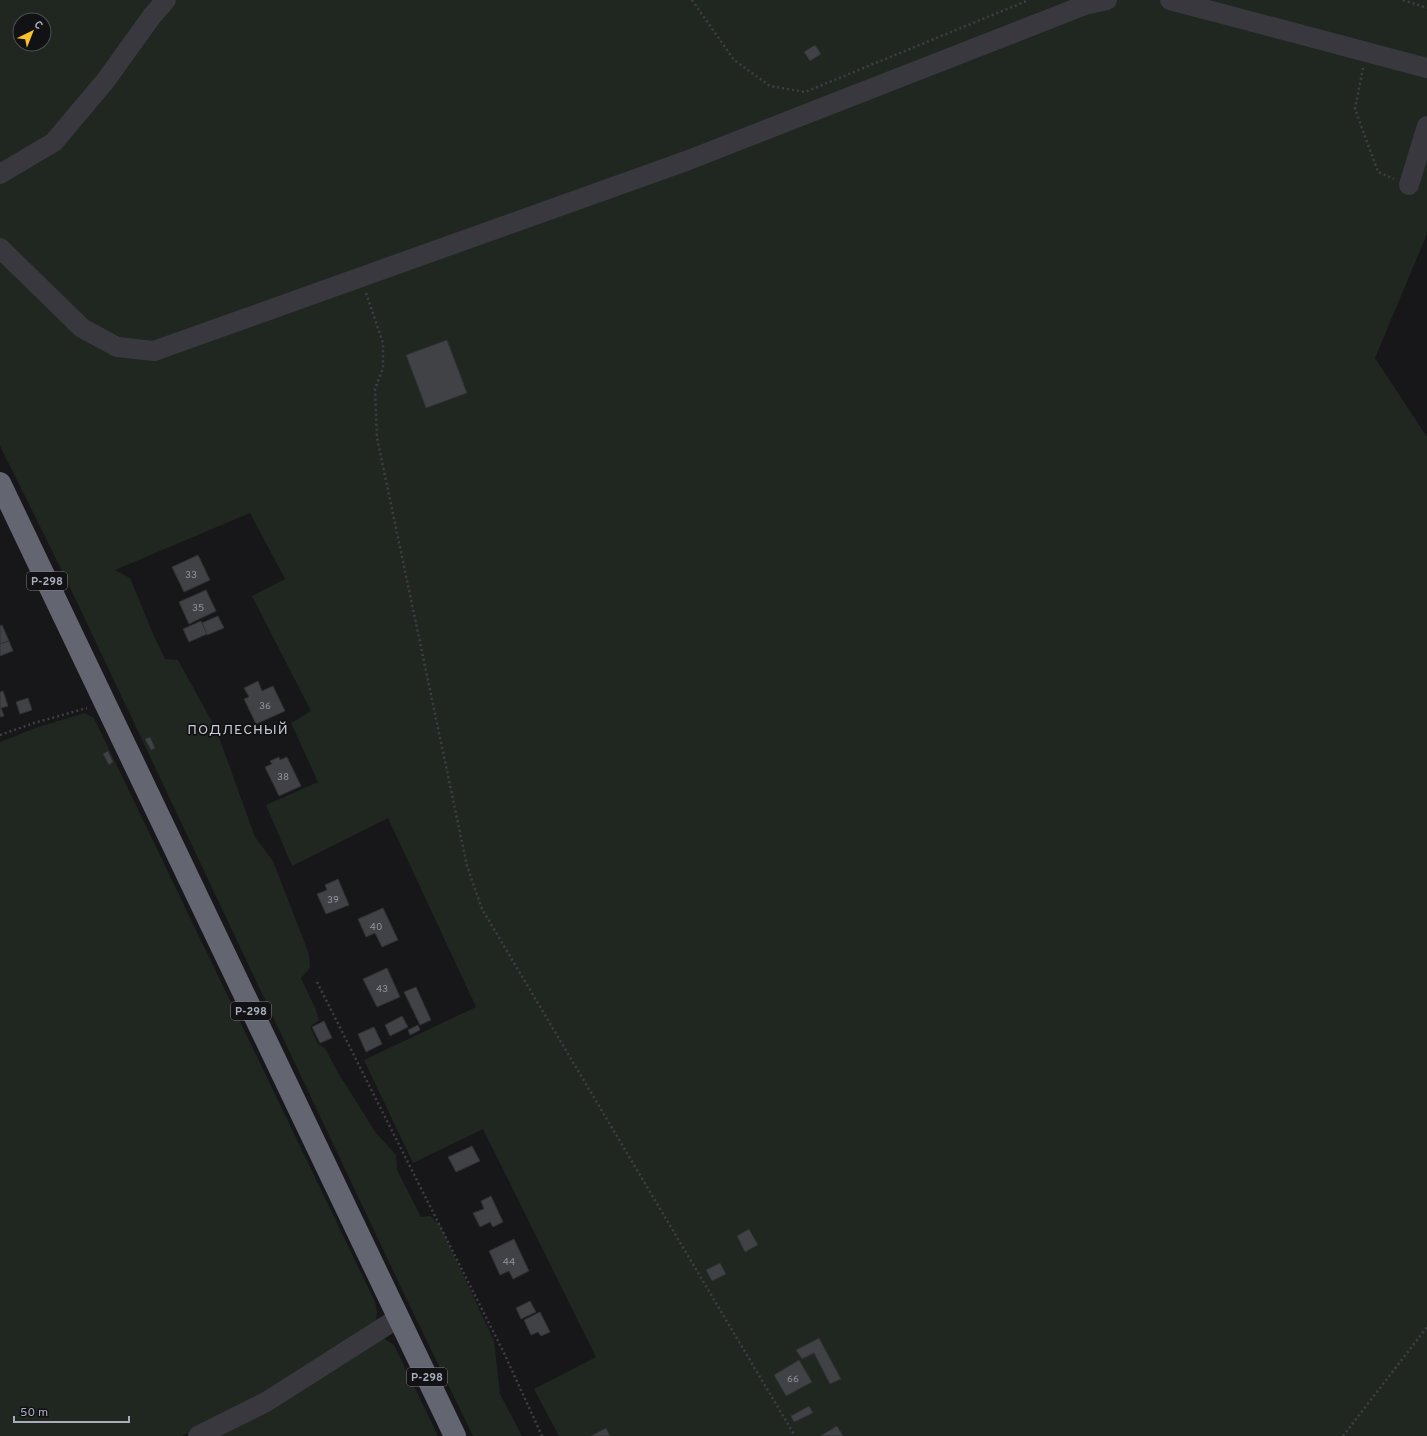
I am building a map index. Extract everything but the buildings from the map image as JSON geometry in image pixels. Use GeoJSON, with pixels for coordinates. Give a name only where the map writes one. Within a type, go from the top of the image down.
{"type":"FeatureCollection","features":[{"type":"Feature","properties":{"kind":"highway","name":"Р-298"},"geometry":{"type":"LineString","coordinates":[[0,483],[455,1436]]}},
{"type":"Feature","properties":{"kind":"street"},"geometry":{"type":"LineString","coordinates":[[0,174],[54,142],[106,80],[152,16],[166,0]]}},
{"type":"Feature","properties":{"kind":"street"},"geometry":{"type":"LineString","coordinates":[[0,248],[82,328],[117,347],[154,351],[686,160],[1085,5],[1107,0]]}},
{"type":"Feature","properties":{"kind":"street"},"geometry":{"type":"LineString","coordinates":[[1170,0],[1427,68]]}},
{"type":"Feature","properties":{"kind":"street"},"geometry":{"type":"LineString","coordinates":[[1409,185],[1427,126]]}},
{"type":"Feature","properties":{"kind":"street"},"geometry":{"type":"LineString","coordinates":[[198,1436],[266,1402],[398,1318]]}},
{"type":"Feature","properties":{"kind":"path"},"geometry":{"type":"LineString","coordinates":[[692,0],[734,60],[770,86],[805,92],[1029,0]]}},
{"type":"Feature","properties":{"kind":"path"},"geometry":{"type":"LineString","coordinates":[[1403,0],[1427,8]]}},
{"type":"Feature","properties":{"kind":"path"},"geometry":{"type":"LineString","coordinates":[[1366,51],[1355,109],[1378,172],[1409,185]]}},
{"type":"Feature","properties":{"kind":"path"},"geometry":{"type":"LineString","coordinates":[[361,277],[383,343],[383,368],[375,389],[377,438],[466,866],[482,909],[795,1436]]}},
{"type":"Feature","properties":{"kind":"path"},"geometry":{"type":"LineString","coordinates":[[0,735],[34,722],[105,703]]}},
{"type":"Feature","properties":{"kind":"path"},"geometry":{"type":"LineString","coordinates":[[317,982],[504,1353],[542,1436]]}},
{"type":"Feature","properties":{"kind":"path"},"geometry":{"type":"LineString","coordinates":[[1343,1436],[1427,1327]]}},
{"type":"Feature","properties":{"kind":"shaded area"},"geometry":{"type":"Polygon","coordinates":[[[0,0],[1427,0],[1427,234],[1375,358],[1427,437],[1427,1436],[559,1436],[534,1389],[596,1357],[483,1129],[413,1163],[364,1060],[476,1007],[388,818],[292,866],[266,805],[318,782],[291,723],[311,711],[252,596],[285,579],[250,513],[115,570],[130,578],[165,659],[178,660],[216,729],[255,837],[273,861],[309,954],[310,968],[301,978],[319,1020],[310,1027],[318,1044],[325,1048],[337,1071],[376,1133],[396,1155],[397,1170],[421,1217],[430,1216],[440,1225],[494,1341],[500,1394],[522,1436],[473,1436],[406,1298],[66,579],[0,446],[0,0]]]}},
{"type":"Feature","properties":{"kind":"shaded area"},"geometry":{"type":"Polygon","coordinates":[[[85,713],[94,718],[375,1302],[377,1311],[376,1321],[264,1396],[182,1436],[0,1436],[0,742],[38,727],[85,713]]]}},
{"type":"Feature","properties":{"kind":"shaded area"},"geometry":{"type":"Polygon","coordinates":[[[382,1337],[394,1345],[438,1436],[213,1436],[382,1337]]]}},
{"type":"Feature","properties":{"kind":"district","name":"ПОДЛЕСНЫЙ"},"geometry":{"type":"Point","coordinates":[238,729]}}]}
